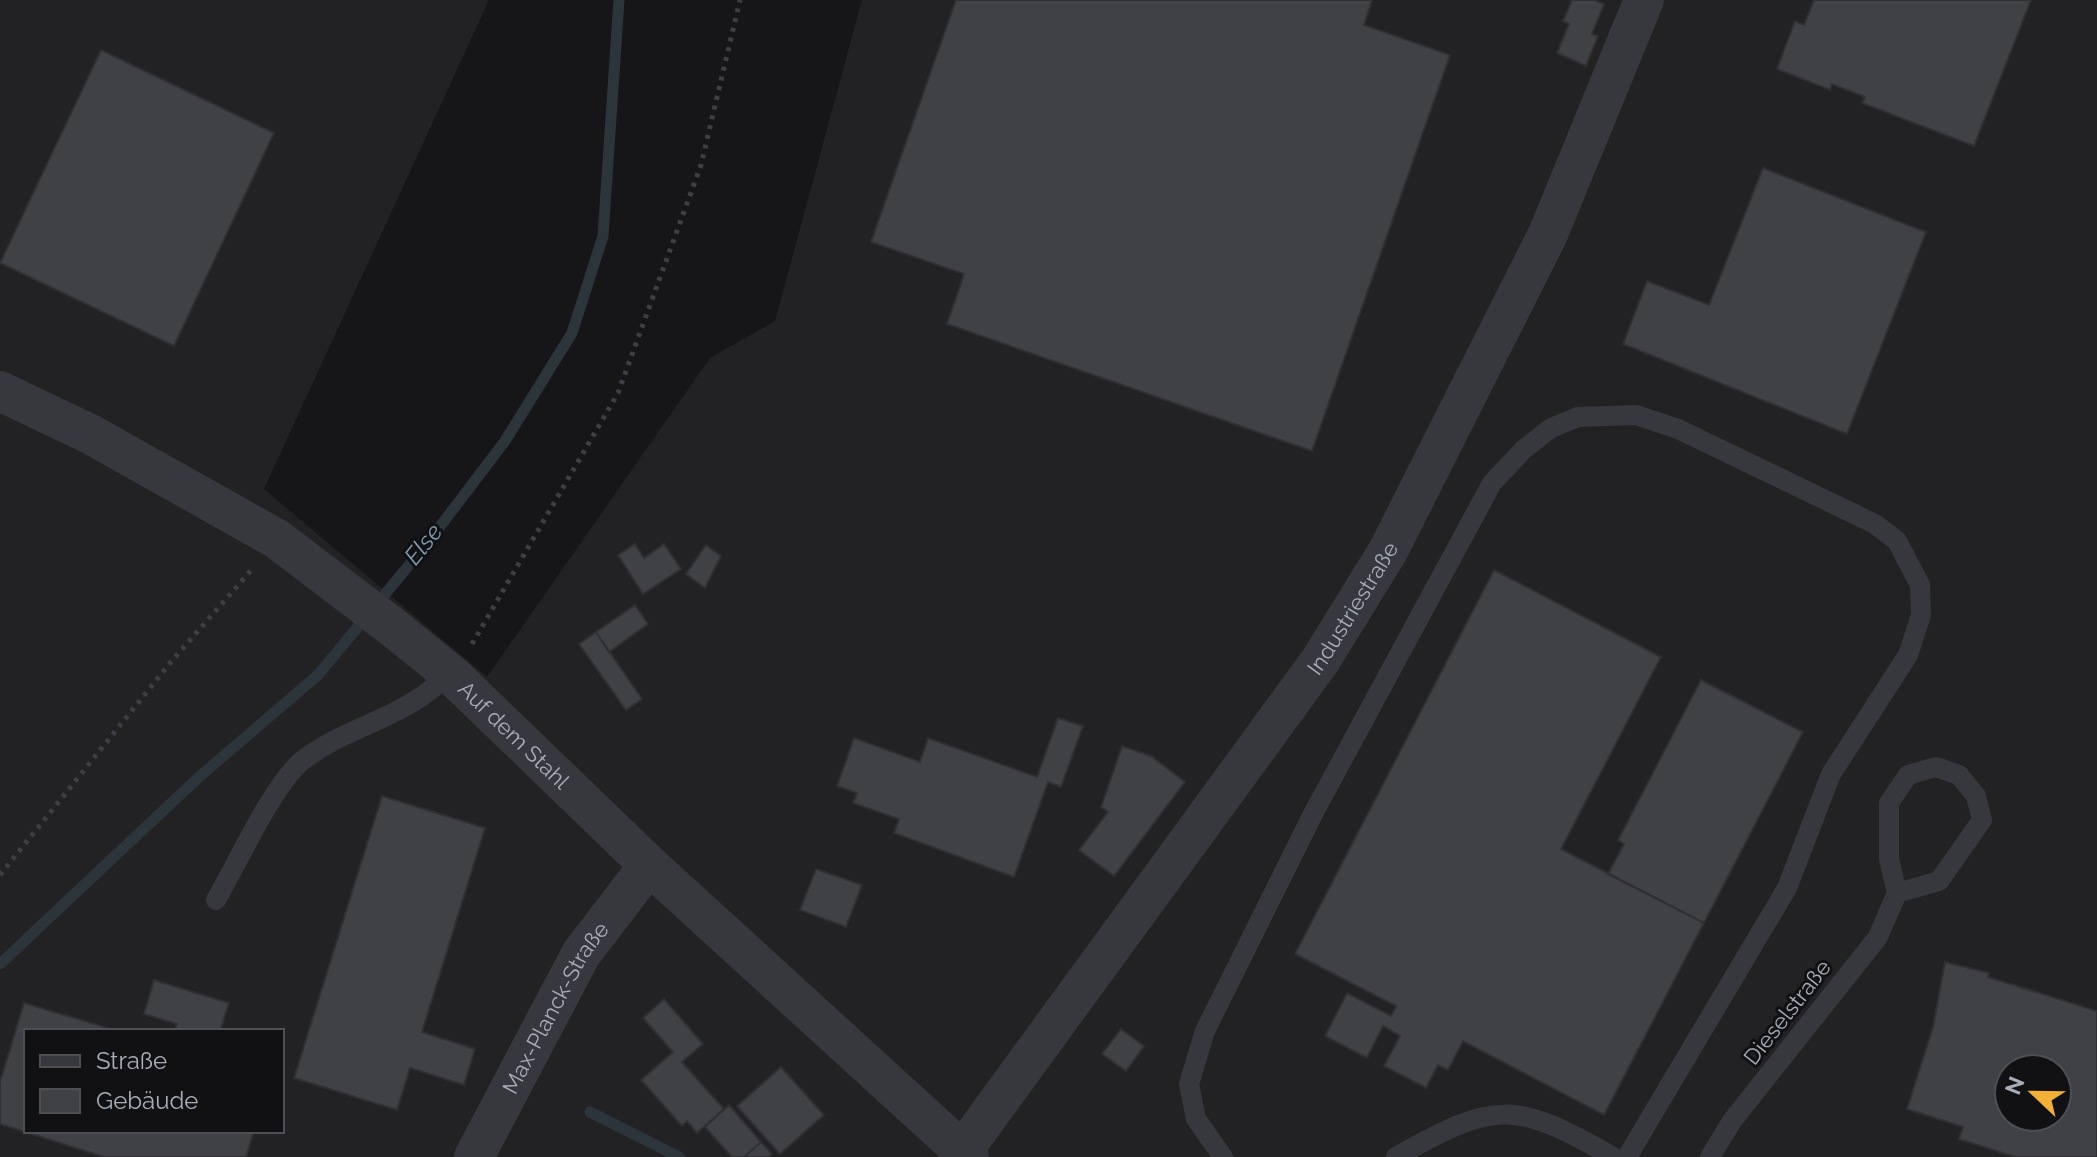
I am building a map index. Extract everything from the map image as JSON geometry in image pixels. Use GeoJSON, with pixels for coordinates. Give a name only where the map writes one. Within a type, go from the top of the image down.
{"type":"FeatureCollection","features":[{"type":"Feature","properties":{"kind":"street","name":"Industriestraße"},"geometry":{"type":"LineString","coordinates":[[963,1154],[1320,661],[1388,551],[1548,234],[1644,0]]}},
{"type":"Feature","properties":{"kind":"street","name":"Auf dem Stahl"},"geometry":{"type":"LineString","coordinates":[[0,391],[90,434],[277,539],[395,629],[451,675],[649,865],[963,1154]]}},
{"type":"Feature","properties":{"kind":"street","name":"Max-Planck-Straße"},"geometry":{"type":"LineString","coordinates":[[474,1157],[581,954],[649,865]]}},
{"type":"Feature","properties":{"kind":"lane"},"geometry":{"type":"LineString","coordinates":[[1223,1157],[1196,1119],[1189,1084],[1205,1031],[1313,814],[1492,483],[1523,450],[1551,428],[1578,417],[1608,414],[1636,415],[1678,429],[1875,524],[1897,541],[1920,585],[1921,615],[1908,655],[1831,774],[1787,888],[1627,1157]]}},
{"type":"Feature","properties":{"kind":"lane"},"geometry":{"type":"LineString","coordinates":[[216,900],[286,779],[303,760],[426,696],[451,675]]}},
{"type":"Feature","properties":{"kind":"lane"},"geometry":{"type":"LineString","coordinates":[[1936,767],[1959,775],[1976,796],[1982,820],[1939,881],[1897,893],[1889,859],[1889,803],[1908,775],[1936,767]]}},
{"type":"Feature","properties":{"kind":"lane","name":"Dieselstraße"},"geometry":{"type":"LineString","coordinates":[[1710,1157],[1732,1121],[1878,937],[1897,893]]}},
{"type":"Feature","properties":{"kind":"lane"},"geometry":{"type":"LineString","coordinates":[[1396,1157],[1454,1124],[1491,1114],[1522,1116],[1555,1124],[1613,1157]]}},
{"type":"Feature","properties":{"kind":"path"},"geometry":{"type":"LineString","coordinates":[[451,675],[618,393],[701,165],[740,0]]}},
{"type":"Feature","properties":{"kind":"path"},"geometry":{"type":"LineString","coordinates":[[0,875],[170,663],[239,585]]}},
{"type":"Feature","properties":{"kind":"shaded area"},"geometry":{"type":"Polygon","coordinates":[[[0,0],[489,0],[264,489],[487,677],[710,358],[775,321],[862,0],[2097,0],[2097,1157],[0,1157],[0,0]]]}},
{"type":"Feature","properties":{"kind":"building"},"geometry":{"type":"Polygon","coordinates":[[[956,0],[1372,0],[1364,25],[1450,55],[1312,451],[947,324],[964,274],[871,242],[956,0]]]}},
{"type":"Feature","properties":{"kind":"building"},"geometry":{"type":"Polygon","coordinates":[[[1572,0],[1595,0],[1604,4],[1592,34],[1598,36],[1586,66],[1557,53],[1569,24],[1563,21],[1572,0]]]}},
{"type":"Feature","properties":{"kind":"building"},"geometry":{"type":"Polygon","coordinates":[[[1814,0],[2031,0],[1974,146],[1862,103],[1865,97],[1832,84],[1830,90],[1777,69],[1795,21],[1804,25],[1814,0]]]}},
{"type":"Feature","properties":{"kind":"building"},"geometry":{"type":"Polygon","coordinates":[[[101,50],[274,133],[174,346],[0,263],[101,50]]]}},
{"type":"Feature","properties":{"kind":"building"},"geometry":{"type":"Polygon","coordinates":[[[1763,168],[1926,232],[1847,434],[1623,344],[1647,281],[1709,305],[1763,168]]]}},
{"type":"Feature","properties":{"kind":"building"},"geometry":{"type":"Polygon","coordinates":[[[635,544],[644,558],[664,544],[681,569],[643,594],[618,555],[635,544]]]}},
{"type":"Feature","properties":{"kind":"building"},"geometry":{"type":"Polygon","coordinates":[[[706,545],[721,556],[705,588],[686,574],[706,545]]]}},
{"type":"Feature","properties":{"kind":"building"},"geometry":{"type":"Polygon","coordinates":[[[1494,570],[1661,657],[1561,849],[1704,923],[1604,1115],[1463,1041],[1448,1070],[1438,1065],[1426,1088],[1384,1066],[1400,1036],[1383,1026],[1367,1058],[1325,1036],[1347,993],[1391,1016],[1396,1006],[1295,954],[1494,570]]]}},
{"type":"Feature","properties":{"kind":"building"},"geometry":{"type":"Polygon","coordinates":[[[635,605],[648,624],[609,652],[596,632],[635,605]]]}},
{"type":"Feature","properties":{"kind":"building"},"geometry":{"type":"Polygon","coordinates":[[[596,632],[642,699],[626,710],[579,644],[596,632]]]}},
{"type":"Feature","properties":{"kind":"building"},"geometry":{"type":"Polygon","coordinates":[[[1701,680],[1803,732],[1704,923],[1608,874],[1624,844],[1618,840],[1701,680]]]}},
{"type":"Feature","properties":{"kind":"building"},"geometry":{"type":"Polygon","coordinates":[[[1058,718],[1083,726],[1061,787],[1048,782],[1014,877],[894,833],[899,819],[853,803],[857,793],[837,786],[854,738],[920,762],[928,738],[1037,777],[1058,718]]]}},
{"type":"Feature","properties":{"kind":"building"},"geometry":{"type":"Polygon","coordinates":[[[1122,746],[1151,756],[1185,782],[1114,876],[1079,850],[1108,812],[1101,807],[1122,746]]]}},
{"type":"Feature","properties":{"kind":"building"},"geometry":{"type":"Polygon","coordinates":[[[382,796],[485,828],[422,1032],[475,1049],[464,1085],[410,1068],[397,1110],[294,1078],[382,796]]]}},
{"type":"Feature","properties":{"kind":"building"},"geometry":{"type":"Polygon","coordinates":[[[816,869],[862,885],[846,927],[800,910],[816,869]]]}},
{"type":"Feature","properties":{"kind":"building"},"geometry":{"type":"Polygon","coordinates":[[[1945,962],[1989,973],[1988,977],[2097,1011],[2097,1157],[2015,1157],[1959,1139],[1963,1127],[1907,1109],[1933,1027],[1945,962]]]}},
{"type":"Feature","properties":{"kind":"building"},"geometry":{"type":"Polygon","coordinates":[[[154,980],[229,1003],[221,1029],[175,1029],[177,1024],[144,1014],[154,980]]]}},
{"type":"Feature","properties":{"kind":"building"},"geometry":{"type":"Polygon","coordinates":[[[664,999],[703,1044],[682,1062],[724,1109],[697,1133],[687,1121],[682,1126],[641,1080],[673,1052],[643,1018],[664,999]]]}},
{"type":"Feature","properties":{"kind":"building"},"geometry":{"type":"Polygon","coordinates":[[[24,1003],[111,1029],[24,1029],[24,1132],[0,1124],[0,1082],[24,1003]]]}},
{"type":"Feature","properties":{"kind":"building"},"geometry":{"type":"Polygon","coordinates":[[[1121,1029],[1144,1046],[1126,1071],[1102,1054],[1121,1029]]]}},
{"type":"Feature","properties":{"kind":"building"},"geometry":{"type":"Polygon","coordinates":[[[781,1067],[824,1115],[780,1154],[737,1106],[781,1067]]]}},
{"type":"Feature","properties":{"kind":"building"},"geometry":{"type":"Polygon","coordinates":[[[729,1105],[761,1142],[744,1157],[732,1157],[705,1127],[729,1105]]]}},
{"type":"Feature","properties":{"kind":"building"},"geometry":{"type":"Polygon","coordinates":[[[28,1133],[253,1133],[246,1157],[104,1157],[28,1133]]]}},
{"type":"Feature","properties":{"kind":"building"},"geometry":{"type":"Polygon","coordinates":[[[761,1142],[772,1154],[768,1157],[744,1157],[761,1142]]]}},
{"type":"Feature","properties":{"kind":"waterway","name":"Else"},"geometry":{"type":"LineString","coordinates":[[0,964],[199,777],[318,675],[429,541],[505,441],[572,333],[603,236],[619,0]]}},
{"type":"Feature","properties":{"kind":"waterway"},"geometry":{"type":"LineString","coordinates":[[590,1112],[679,1157]]}}]}
